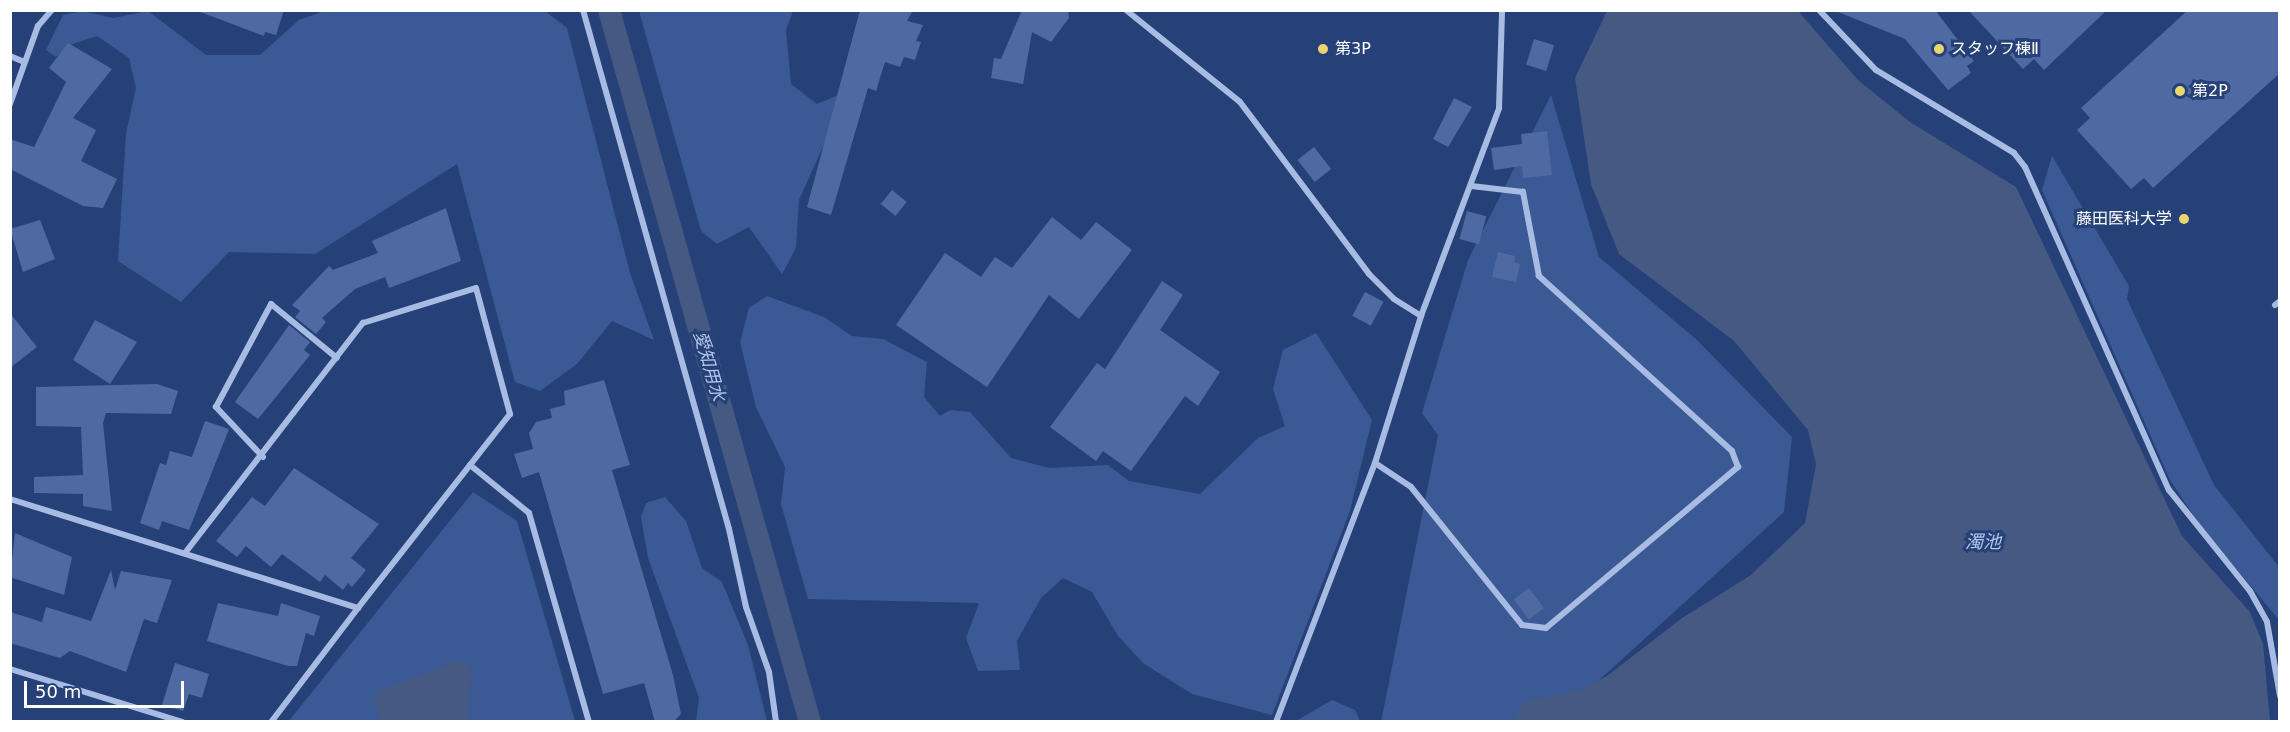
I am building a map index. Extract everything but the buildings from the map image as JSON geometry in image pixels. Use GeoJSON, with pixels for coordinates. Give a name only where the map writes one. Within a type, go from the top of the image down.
{"type":"FeatureCollection","features":[{"type":"Feature","properties":{"kind":"street"},"geometry":{"type":"LineString","coordinates":[[10,104],[38,26],[52,10]]}},
{"type":"Feature","properties":{"kind":"street"},"geometry":{"type":"LineString","coordinates":[[583,10],[729,529],[746,608],[769,672],[776,722]]}},
{"type":"Feature","properties":{"kind":"street"},"geometry":{"type":"LineString","coordinates":[[1126,10],[1240,102],[1369,274],[1394,299],[1421,316]]}},
{"type":"Feature","properties":{"kind":"street"},"geometry":{"type":"LineString","coordinates":[[1276,722],[1376,463],[1421,316],[1471,186],[1504,86],[1502,10]]}},
{"type":"Feature","properties":{"kind":"street"},"geometry":{"type":"LineString","coordinates":[[1820,10],[1876,70],[2014,153],[2025,167],[2169,490],[2250,591],[2267,622],[2277,658],[2280,696]]}},
{"type":"Feature","properties":{"kind":"street"},"geometry":{"type":"LineString","coordinates":[[10,56],[24,62]]}},
{"type":"Feature","properties":{"kind":"street"},"geometry":{"type":"LineString","coordinates":[[1376,463],[1410,487],[1522,625],[1546,628],[1738,467],[1732,451],[1539,276],[1523,192],[1471,186]]}},
{"type":"Feature","properties":{"kind":"street"},"geometry":{"type":"LineString","coordinates":[[185,552],[263,457],[363,323],[377,315],[476,288],[510,414],[271,722]]}},
{"type":"Feature","properties":{"kind":"street"},"geometry":{"type":"LineString","coordinates":[[263,457],[216,407],[272,304],[337,358]]}},
{"type":"Feature","properties":{"kind":"street"},"geometry":{"type":"LineString","coordinates":[[470,465],[529,513],[589,722]]}},
{"type":"Feature","properties":{"kind":"street"},"geometry":{"type":"LineString","coordinates":[[10,499],[358,608]]}},
{"type":"Feature","properties":{"kind":"street"},"geometry":{"type":"LineString","coordinates":[[2273,650],[2280,641]]}},
{"type":"Feature","properties":{"kind":"street"},"geometry":{"type":"LineString","coordinates":[[10,669],[182,722]]}},
{"type":"Feature","properties":{"kind":"shaded area"},"geometry":{"type":"Polygon","coordinates":[[[82,11],[113,18],[148,11],[206,55],[260,55],[299,20],[324,11],[545,11],[567,28],[630,273],[654,340],[612,321],[577,364],[540,391],[515,382],[457,164],[315,254],[229,252],[181,302],[118,261],[126,133],[136,88],[129,58],[97,36],[70,45],[56,57],[46,50],[63,15],[82,11]]]}},
{"type":"Feature","properties":{"kind":"shaded area"},"geometry":{"type":"Polygon","coordinates":[[[639,11],[793,11],[786,30],[791,84],[817,104],[848,91],[799,200],[796,248],[782,274],[749,227],[717,244],[701,231],[639,11]]]}},
{"type":"Feature","properties":{"kind":"shaded area"},"geometry":{"type":"Polygon","coordinates":[[[1551,95],[1599,257],[1697,340],[1792,437],[1784,512],[1554,721],[1381,722],[1438,435],[1422,413],[1468,260],[1551,95]]]}},
{"type":"Feature","properties":{"kind":"shaded area"},"geometry":{"type":"Polygon","coordinates":[[[2052,156],[2129,286],[2127,299],[2214,485],[2279,567],[2279,620],[2199,524],[2170,480],[2042,190],[2052,156]]]}},
{"type":"Feature","properties":{"kind":"shaded area"},"geometry":{"type":"Polygon","coordinates":[[[767,296],[824,317],[852,336],[883,339],[927,362],[924,397],[940,416],[950,410],[970,412],[1011,458],[1049,468],[1108,465],[1129,481],[1200,494],[1258,438],[1285,426],[1273,389],[1283,350],[1316,333],[1372,420],[1350,511],[1272,715],[1192,694],[1143,663],[1118,636],[1092,592],[1063,578],[1041,598],[1017,641],[1020,670],[978,671],[966,638],[979,603],[808,599],[781,504],[785,467],[756,407],[740,342],[749,308],[767,296]]]}},
{"type":"Feature","properties":{"kind":"shaded area"},"geometry":{"type":"Polygon","coordinates":[[[473,492],[517,521],[575,721],[288,722],[473,492]]]}},
{"type":"Feature","properties":{"kind":"shaded area"},"geometry":{"type":"Polygon","coordinates":[[[665,497],[686,521],[702,568],[722,582],[748,645],[767,721],[696,721],[699,698],[648,558],[641,517],[646,503],[665,497]]]}},
{"type":"Feature","properties":{"kind":"shaded area"},"geometry":{"type":"Polygon","coordinates":[[[1332,700],[1355,710],[1360,721],[1296,721],[1332,700]]]}},
{"type":"Feature","properties":{"kind":"water","name":"濁池"},"geometry":{"type":"Polygon","coordinates":[[[1607,11],[1798,11],[1858,80],[1910,122],[2016,187],[2182,536],[2250,612],[2263,644],[2270,721],[1515,721],[1523,702],[1581,690],[1607,676],[1682,618],[1751,575],[1805,523],[1816,464],[1808,430],[1734,341],[1619,254],[1591,184],[1575,78],[1607,11]]]}},
{"type":"Feature","properties":{"kind":"water"},"geometry":{"type":"Polygon","coordinates":[[[461,660],[472,670],[467,721],[380,721],[374,698],[380,690],[461,660]]]}},
{"type":"Feature","properties":{"kind":"waterway","name":"愛知用水"},"geometry":{"type":"LineString","coordinates":[[609,10],[810,722]]}},
{"type":"Feature","properties":{"kind":"place","name":"第3P"},"geometry":{"type":"Point","coordinates":[1323,49]}},
{"type":"Feature","properties":{"kind":"place","name":"スタッフ棟Ⅱ"},"geometry":{"type":"Point","coordinates":[1939,49]}},
{"type":"Feature","properties":{"kind":"place","name":"第2P"},"geometry":{"type":"Point","coordinates":[2180,91]}},
{"type":"Feature","properties":{"kind":"place","name":"藤田医科大学"},"geometry":{"type":"Point","coordinates":[2184,219]}}]}
